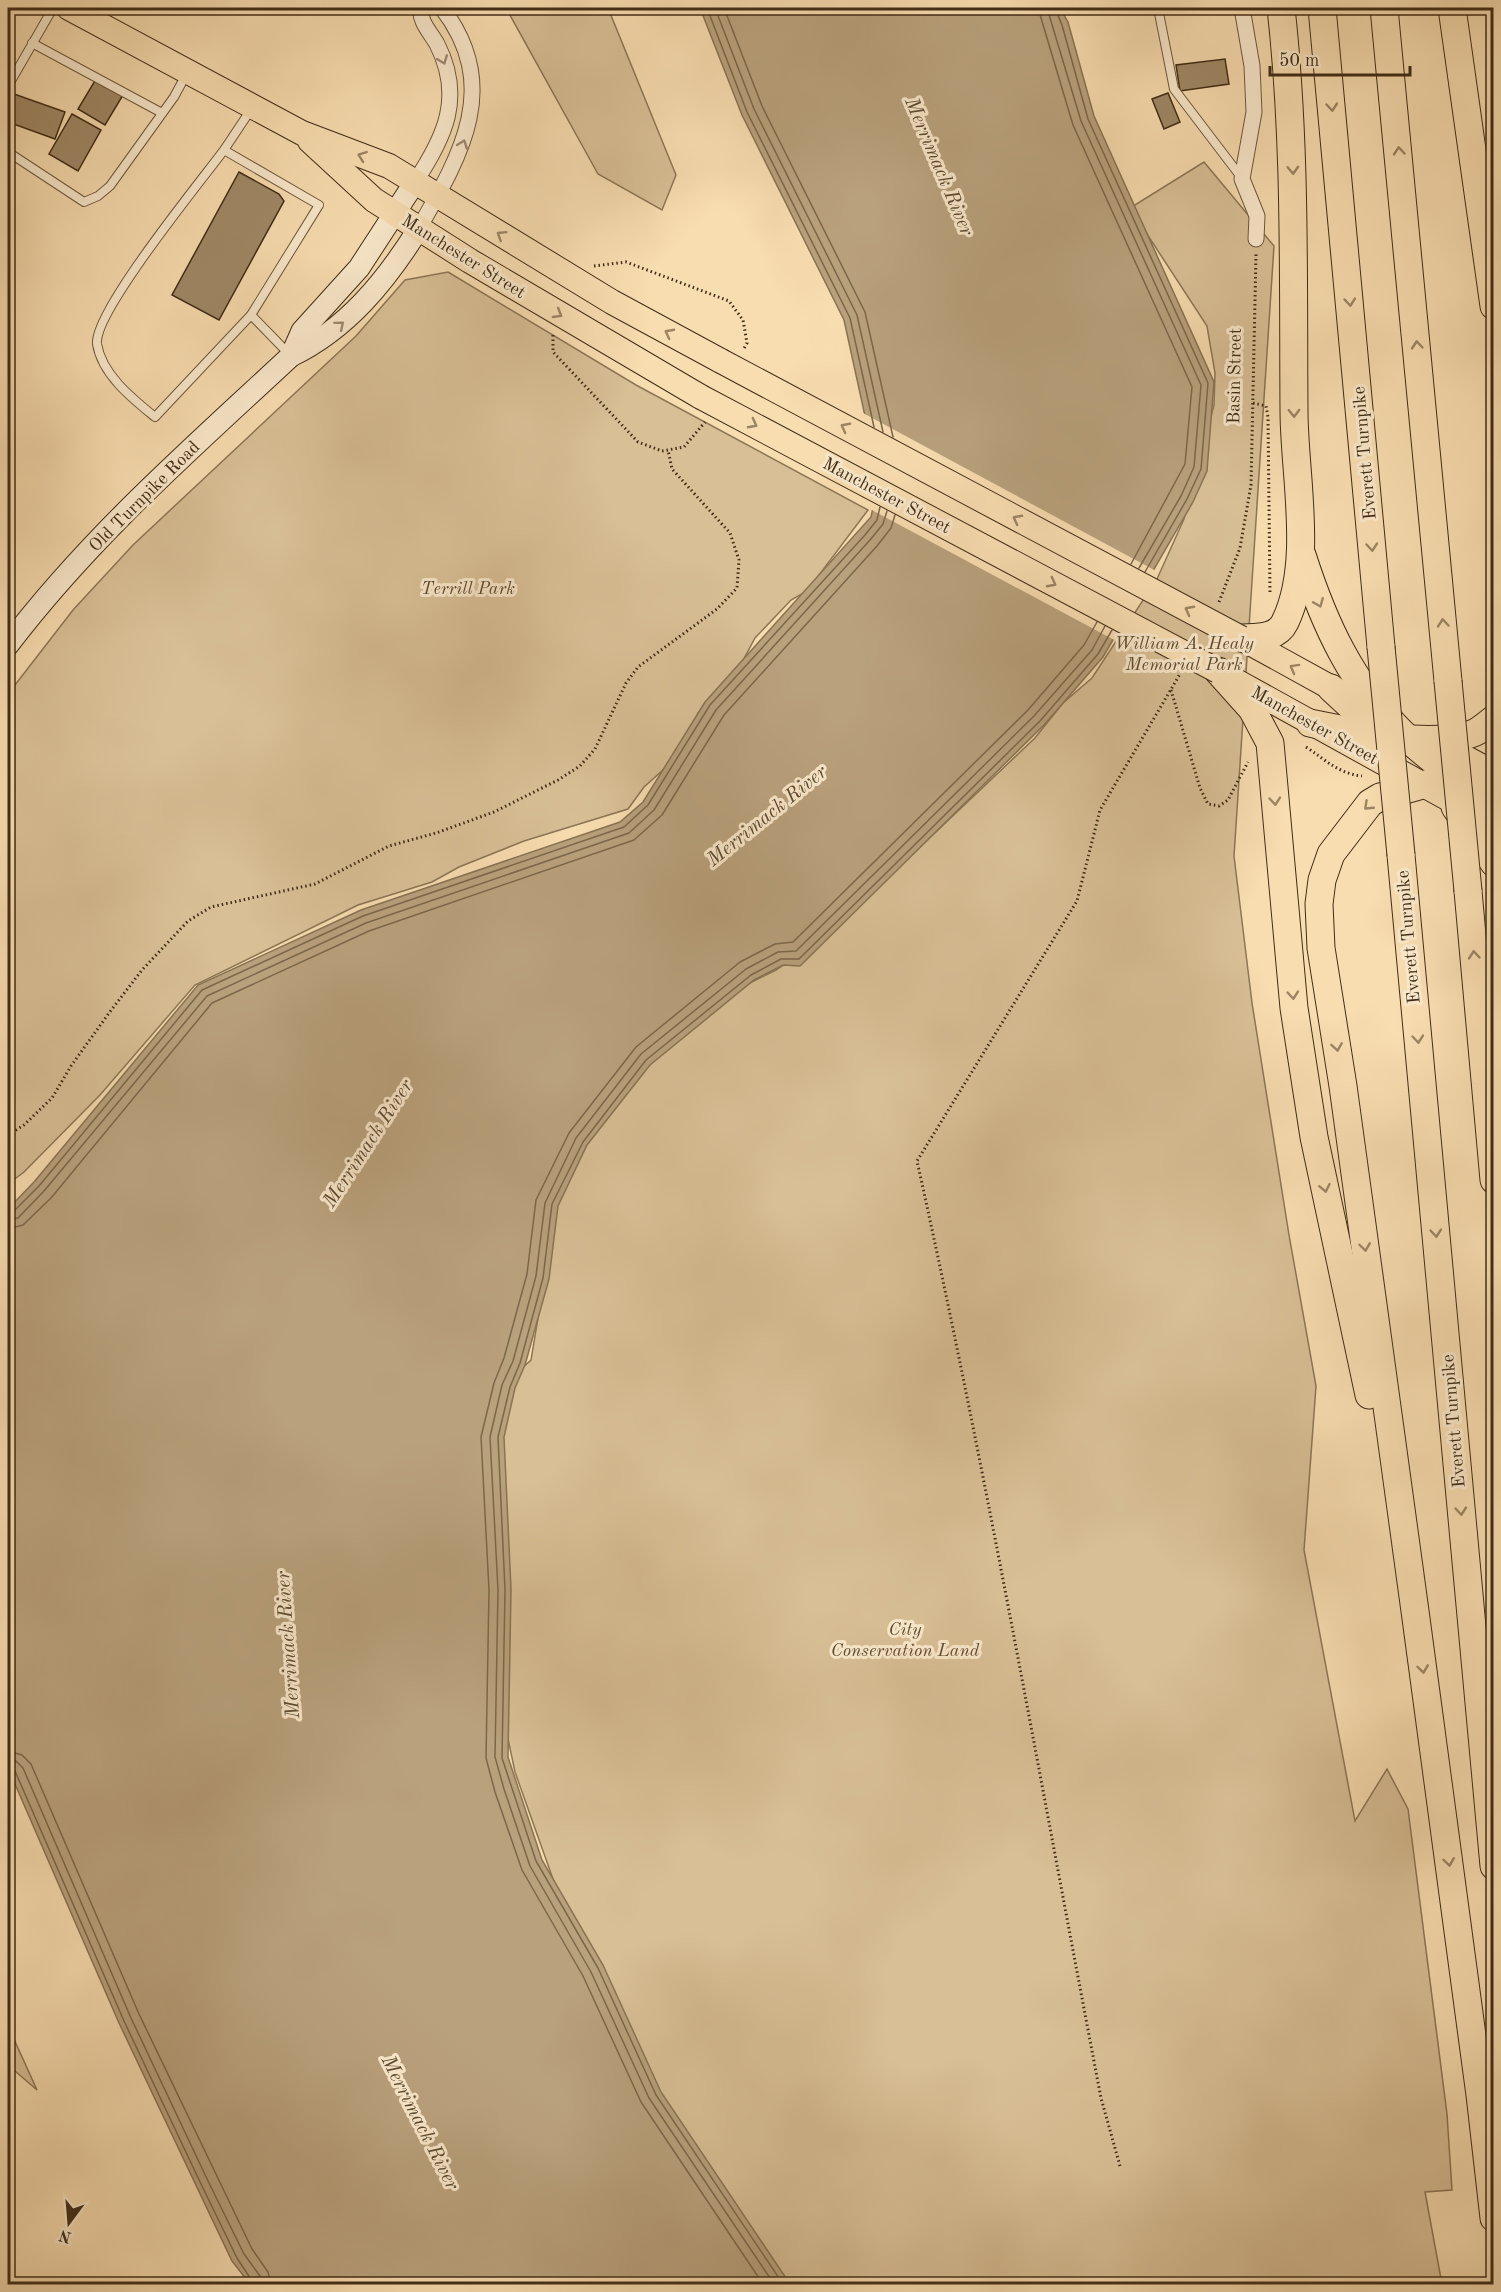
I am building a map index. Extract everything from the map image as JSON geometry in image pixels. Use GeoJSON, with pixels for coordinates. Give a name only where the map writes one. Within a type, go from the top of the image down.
{"type":"FeatureCollection","features":[{"type":"Feature","properties":{"kind":"highway"},"geometry":{"type":"LineString","coordinates":[[1241,638],[1266,636],[1277,632],[1284,623],[1295,590],[1300,548],[1294,411],[1294,202],[1289,83],[1281,8]]}},
{"type":"Feature","properties":{"kind":"highway","name":"Everett Turnpike"},"geometry":{"type":"LineString","coordinates":[[1322,8],[1494,1866]]}},
{"type":"Feature","properties":{"kind":"highway"},"geometry":{"type":"LineString","coordinates":[[1384,8],[1494,1180]]}},
{"type":"Feature","properties":{"kind":"highway"},"geometry":{"type":"LineString","coordinates":[[1452,8],[1494,306]]}},
{"type":"Feature","properties":{"kind":"highway"},"geometry":{"type":"LineString","coordinates":[[1461,8],[1494,173]]}},
{"type":"Feature","properties":{"kind":"highway"},"geometry":{"type":"LineString","coordinates":[[1300,548],[1315,594],[1330,629],[1359,685],[1401,731],[1494,863]]}},
{"type":"Feature","properties":{"kind":"highway"},"geometry":{"type":"LineString","coordinates":[[1218,671],[1252,709],[1270,743],[1294,1008],[1314,1137],[1415,1611]]}},
{"type":"Feature","properties":{"kind":"highway"},"geometry":{"type":"LineString","coordinates":[[1331,688],[1401,731]]}},
{"type":"Feature","properties":{"kind":"highway"},"geometry":{"type":"LineString","coordinates":[[1306,733],[1401,731],[1472,734],[1494,719]]}},
{"type":"Feature","properties":{"kind":"highway"},"geometry":{"type":"LineString","coordinates":[[1494,782],[1442,787],[1380,797],[1370,803],[1331,854],[1322,880],[1319,904],[1321,948],[1343,1086],[1415,1611],[1479,2083],[1494,2218]]}},
{"type":"Feature","properties":{"kind":"highway"},"geometry":{"type":"LineString","coordinates":[[1442,787],[1494,809]]}},
{"type":"Feature","properties":{"kind":"main road","name":"Manchester Street"},"geometry":{"type":"LineString","coordinates":[[69,8],[302,134],[388,166],[612,302],[1331,688]]}},
{"type":"Feature","properties":{"kind":"main road","name":"Manchester Street"},"geometry":{"type":"LineString","coordinates":[[302,134],[367,195],[634,359],[701,397],[1218,671],[1306,733],[1442,787],[1494,824]]}},
{"type":"Feature","properties":{"kind":"main road"},"geometry":{"type":"LineString","coordinates":[[1401,731],[1494,773]]}},
{"type":"Feature","properties":{"kind":"street"},"geometry":{"type":"LineString","coordinates":[[415,182],[443,134],[450,90],[449,73],[441,53],[420,16],[421,8]]}},
{"type":"Feature","properties":{"kind":"street"},"geometry":{"type":"LineString","coordinates":[[419,228],[463,146],[473,104],[468,61],[452,20],[442,8]]}},
{"type":"Feature","properties":{"kind":"street"},"geometry":{"type":"LineString","coordinates":[[1242,8],[1252,66],[1254,112],[1242,179],[1257,216],[1256,239]]}},
{"type":"Feature","properties":{"kind":"street","name":"Old Turnpike Road"},"geometry":{"type":"LineString","coordinates":[[291,356],[302,331],[359,268],[415,182]]}},
{"type":"Feature","properties":{"kind":"street","name":"Old Turnpike Road"},"geometry":{"type":"LineString","coordinates":[[8,645],[31,615],[120,516],[291,356],[318,343],[345,321],[396,264],[419,228]]}},
{"type":"Feature","properties":{"kind":"lane"},"geometry":{"type":"LineString","coordinates":[[8,86],[53,8]]}},
{"type":"Feature","properties":{"kind":"lane"},"geometry":{"type":"LineString","coordinates":[[1158,8],[1174,89],[1242,179]]}},
{"type":"Feature","properties":{"kind":"lane"},"geometry":{"type":"LineString","coordinates":[[32,43],[162,113]]}},
{"type":"Feature","properties":{"kind":"lane"},"geometry":{"type":"LineString","coordinates":[[8,152],[84,202],[98,196],[110,186],[162,113],[188,71]]}},
{"type":"Feature","properties":{"kind":"lane"},"geometry":{"type":"LineString","coordinates":[[224,150],[319,205],[251,315],[155,417],[130,396],[105,366],[97,342],[106,316],[125,284],[224,150],[252,106]]}},
{"type":"Feature","properties":{"kind":"lane"},"geometry":{"type":"LineString","coordinates":[[251,315],[291,356]]}},
{"type":"Feature","properties":{"kind":"path","name":"Basin Street"},"geometry":{"type":"LineString","coordinates":[[1218,605],[1240,548],[1251,485],[1256,239]]}},
{"type":"Feature","properties":{"kind":"path"},"geometry":{"type":"LineString","coordinates":[[1253,403],[1266,406],[1268,417],[1270,595]]}},
{"type":"Feature","properties":{"kind":"path"},"geometry":{"type":"LineString","coordinates":[[8,1135],[24,1125],[52,1098],[71,1066],[142,970],[188,921],[212,908],[315,884],[389,846],[436,833],[494,812],[558,780],[579,766],[595,749],[626,683],[638,667],[717,609],[736,588],[739,560],[729,533],[672,469],[668,450]]}},
{"type":"Feature","properties":{"kind":"path"},"geometry":{"type":"LineString","coordinates":[[1120,2166],[1101,2098],[1000,1560],[949,1303],[917,1161],[1077,901],[1100,810],[1182,671]]}},
{"type":"Feature","properties":{"kind":"path"},"geometry":{"type":"LineString","coordinates":[[1171,690],[1200,788],[1208,804],[1219,806],[1228,800],[1249,759]]}},
{"type":"Feature","properties":{"kind":"path"},"geometry":{"type":"LineString","coordinates":[[1306,733],[1329,766],[1346,774],[1367,777]]}},
{"type":"Feature","properties":{"kind":"green space"},"geometry":{"type":"Polygon","coordinates":[[[506,8],[608,8],[676,175],[662,210],[598,174],[506,8]]]}},
{"type":"Feature","properties":{"kind":"green space","name":"City Conservation Land"},"geometry":{"type":"Polygon","coordinates":[[[1204,162],[1274,246],[1234,856],[1252,1003],[1316,1386],[1304,1550],[1355,1821],[1387,1769],[1408,1809],[1447,2114],[1452,2190],[1425,2192],[1442,2284],[779,2284],[711,2192],[559,1896],[515,1772],[499,1696],[485,1560],[509,1380],[531,1360],[542,1294],[549,1218],[599,1095],[714,1001],[776,970],[825,937],[1035,738],[1063,703],[1092,678],[1157,579],[1184,519],[1214,405],[1215,373],[1207,326],[1130,208],[1204,162]]]}},
{"type":"Feature","properties":{"kind":"green space","name":"Terrill Park"},"geometry":{"type":"Polygon","coordinates":[[[448,272],[636,385],[868,510],[807,591],[791,600],[755,638],[741,664],[714,701],[698,713],[681,754],[644,787],[628,809],[524,841],[459,867],[432,882],[358,905],[195,985],[100,1095],[24,1172],[8,1184],[8,694],[73,610],[133,545],[356,336],[405,280],[448,272]]]}},
{"type":"Feature","properties":{"kind":"green space"},"geometry":{"type":"Polygon","coordinates":[[[8,2026],[37,2090],[8,2065],[8,2026]]]}},
{"type":"Feature","properties":{"kind":"water","name":"Merrimack River"},"geometry":{"type":"Polygon","coordinates":[[[700,8],[1060,8],[1068,22],[1094,116],[1214,382],[1207,471],[1193,502],[1103,657],[1044,725],[800,966],[783,965],[754,980],[650,1065],[587,1145],[558,1206],[549,1279],[525,1365],[515,1388],[504,1437],[511,1589],[508,1757],[542,1860],[603,1965],[661,2092],[790,2284],[250,2284],[232,2261],[119,2023],[8,1768],[8,1209],[34,1182],[198,985],[361,910],[620,822],[643,802],[705,702],[871,517],[879,480],[844,320],[742,115],[700,8]]]}},
{"type":"Feature","properties":{"kind":"pier"},"geometry":{"type":"Polygon","coordinates":[[[861,412],[1156,571],[1116,641],[870,509],[876,480],[861,412]]]}},
{"type":"Feature","properties":{"kind":"building"},"geometry":{"type":"Polygon","coordinates":[[[1225,59],[1229,84],[1180,91],[1176,65],[1225,59]]]}},
{"type":"Feature","properties":{"kind":"building"},"geometry":{"type":"Polygon","coordinates":[[[96,79],[123,95],[105,125],[78,109],[96,79]]]}},
{"type":"Feature","properties":{"kind":"building"},"geometry":{"type":"Polygon","coordinates":[[[1168,93],[1180,122],[1164,129],[1152,99],[1168,93]]]}},
{"type":"Feature","properties":{"kind":"building"},"geometry":{"type":"Polygon","coordinates":[[[14,94],[65,112],[55,139],[8,122],[14,94]]]}},
{"type":"Feature","properties":{"kind":"building"},"geometry":{"type":"Polygon","coordinates":[[[72,114],[101,130],[78,171],[49,154],[72,114]]]}},
{"type":"Feature","properties":{"kind":"building"},"geometry":{"type":"Polygon","coordinates":[[[239,172],[279,194],[284,201],[219,320],[172,295],[239,172]]]}},
{"type":"Feature","properties":{"kind":"park label","name":"William A. Healy Memorial Park"},"geometry":{"type":"Point","coordinates":[1184,653]}}]}
